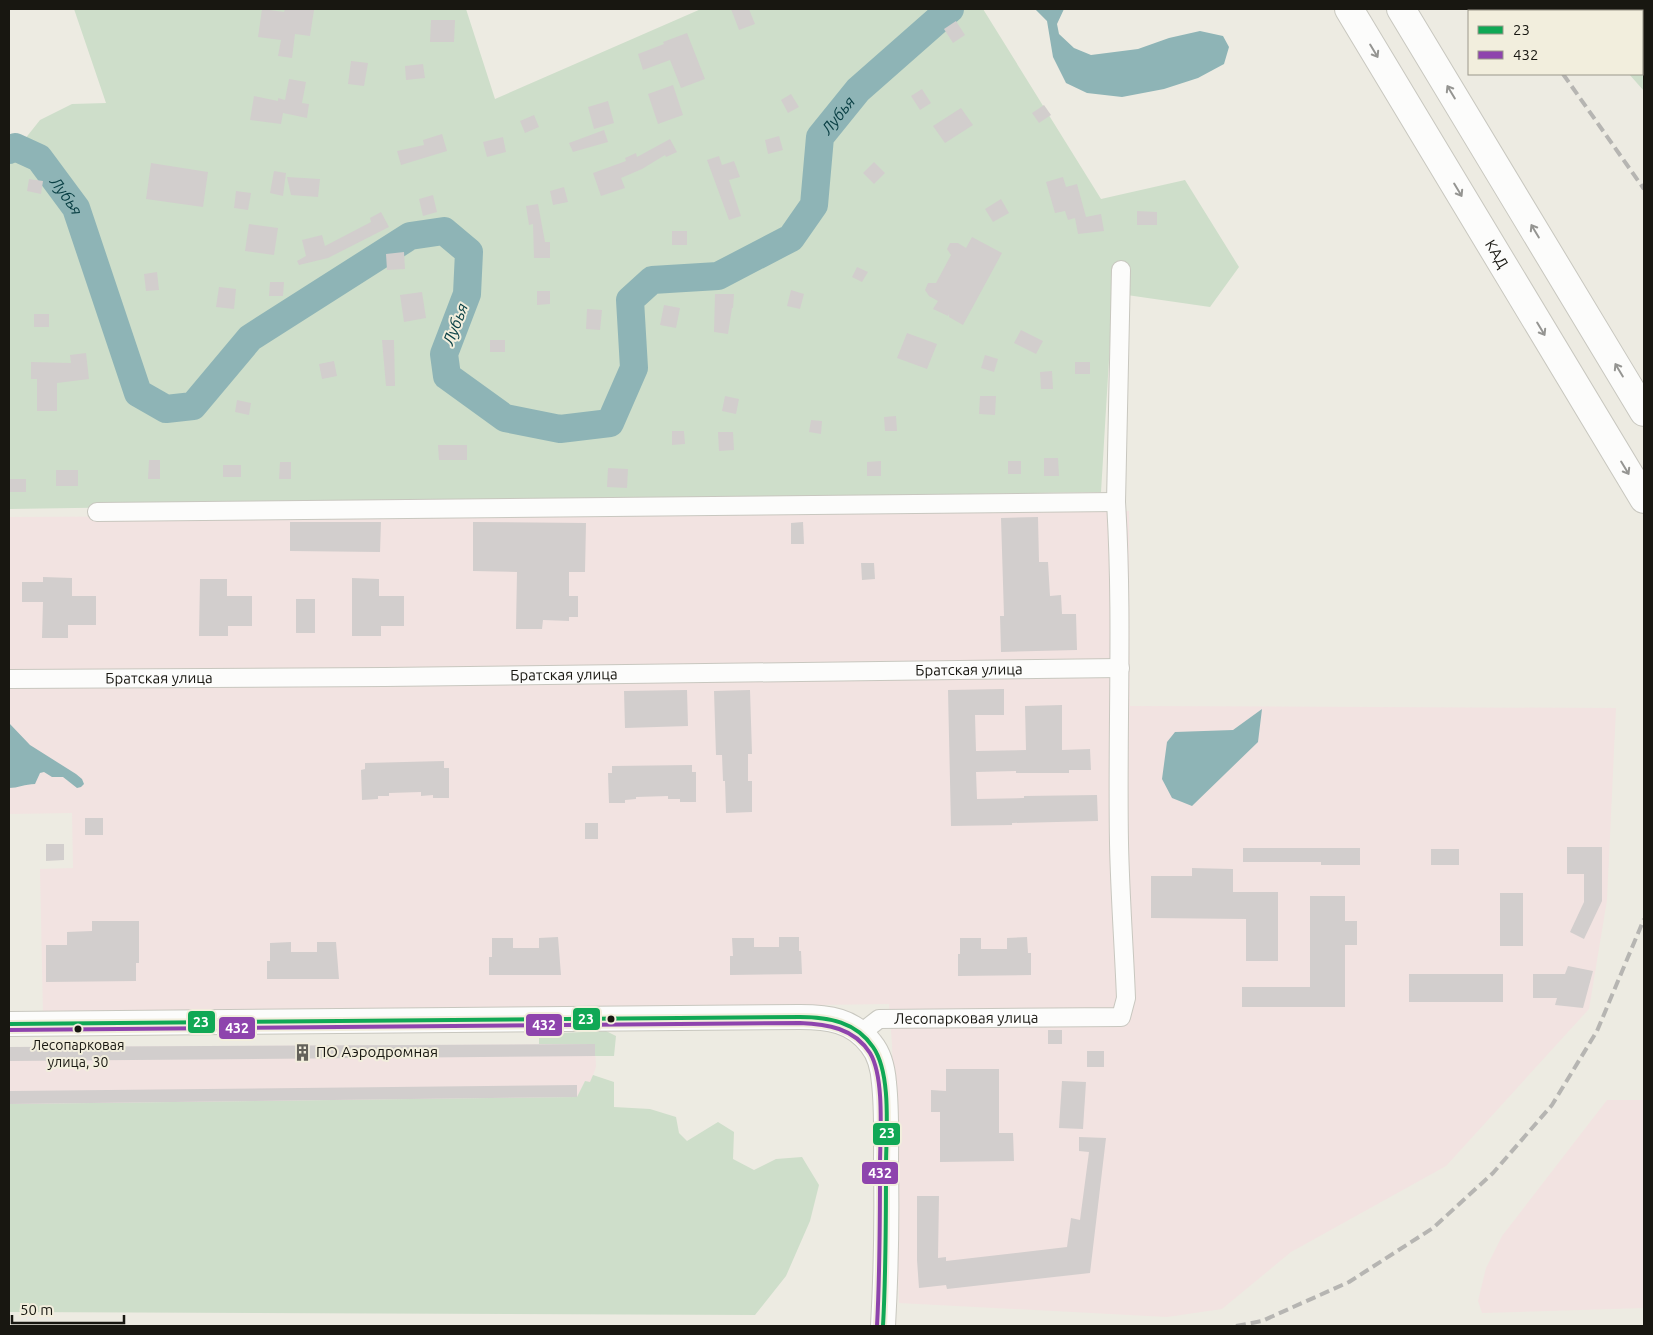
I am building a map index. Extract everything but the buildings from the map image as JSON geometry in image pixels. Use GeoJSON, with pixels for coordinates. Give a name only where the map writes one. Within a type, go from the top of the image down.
{"type":"FeatureCollection","features":[{"type":"Feature","properties":{"kind":"highway","name":"КАД"},"geometry":{"type":"LineString","coordinates":[[1349,9],[1644,500]]}},
{"type":"Feature","properties":{"kind":"highway"},"geometry":{"type":"LineString","coordinates":[[1401,9],[1644,412]]}},
{"type":"Feature","properties":{"kind":"street"},"geometry":{"type":"LineString","coordinates":[[1120,668],[1116,502],[1121,270]]}},
{"type":"Feature","properties":{"kind":"street"},"geometry":{"type":"LineString","coordinates":[[97,512],[1116,502]]}},
{"type":"Feature","properties":{"kind":"street","name":"Братская улица"},"geometry":{"type":"LineString","coordinates":[[9,679],[385,677],[1120,668]]}},
{"type":"Feature","properties":{"kind":"street","name":"Лесопарковая улица"},"geometry":{"type":"LineString","coordinates":[[861,1033],[879,1019],[1121,1017],[1126,998],[1119,844],[1120,668]]}},
{"type":"Feature","properties":{"kind":"street"},"geometry":{"type":"LineString","coordinates":[[9,1024],[815,1017],[838,1020],[861,1033],[872,1045],[878,1056],[884,1082],[887,1222],[884,1326]]}},
{"type":"Feature","properties":{"kind":"shaded area"},"geometry":{"type":"Polygon","coordinates":[[[1129,511],[1130,706],[1616,708],[1607,900],[1589,1009],[1446,1166],[1291,1252],[1222,1309],[1167,1317],[899,1303],[892,1044],[889,1004],[43,1015],[40,869],[73,868],[72,813],[9,814],[9,517],[1129,511]]]}},
{"type":"Feature","properties":{"kind":"shaded area"},"geometry":{"type":"Polygon","coordinates":[[[595,1044],[596,1067],[590,1083],[585,1081],[577,1097],[9,1104],[9,1047],[595,1044]]]}},
{"type":"Feature","properties":{"kind":"shaded area"},"geometry":{"type":"Polygon","coordinates":[[[1607,1100],[1644,1100],[1644,1308],[1482,1313],[1478,1301],[1486,1268],[1502,1236],[1607,1100]]]}},
{"type":"Feature","properties":{"kind":"green space"},"geometry":{"type":"Polygon","coordinates":[[[74,9],[466,9],[495,99],[701,9],[983,9],[1101,199],[1185,180],[1239,267],[1210,307],[1113,293],[1101,492],[9,509],[9,159],[40,120],[72,104],[106,103],[74,9]]]}},
{"type":"Feature","properties":{"kind":"green space"},"geometry":{"type":"Polygon","coordinates":[[[1644,9],[1644,91],[1630,75],[1643,75],[1643,10],[1572,10],[1644,9]]]}},
{"type":"Feature","properties":{"kind":"green space"},"geometry":{"type":"Polygon","coordinates":[[[606,1031],[616,1036],[614,1056],[595,1056],[595,1044],[539,1044],[539,1034],[606,1031]]]}},
{"type":"Feature","properties":{"kind":"green space"},"geometry":{"type":"Polygon","coordinates":[[[593,1075],[614,1082],[614,1107],[650,1109],[676,1117],[679,1133],[687,1141],[718,1122],[734,1132],[733,1159],[754,1170],[776,1159],[802,1157],[819,1185],[810,1221],[786,1276],[755,1315],[9,1312],[9,1104],[577,1097],[585,1081],[590,1082],[593,1075]]]}},
{"type":"Feature","properties":{"kind":"water"},"geometry":{"type":"Polygon","coordinates":[[[940,9],[963,9],[942,26],[932,17],[940,9]]]}},
{"type":"Feature","properties":{"kind":"water"},"geometry":{"type":"Polygon","coordinates":[[[1035,9],[1064,9],[1057,24],[1059,34],[1074,48],[1091,55],[1138,49],[1169,38],[1200,31],[1223,36],[1229,47],[1224,64],[1198,78],[1164,89],[1122,97],[1087,93],[1066,83],[1053,57],[1047,21],[1035,9]]]}},
{"type":"Feature","properties":{"kind":"water"},"geometry":{"type":"Polygon","coordinates":[[[1262,709],[1258,742],[1192,806],[1172,798],[1162,779],[1167,742],[1175,732],[1233,730],[1262,709]]]}},
{"type":"Feature","properties":{"kind":"water"},"geometry":{"type":"Polygon","coordinates":[[[9,723],[30,745],[76,774],[82,779],[84,784],[77,788],[63,777],[52,777],[44,772],[40,773],[35,784],[9,788],[9,723]]]}},
{"type":"Feature","properties":{"kind":"waterway","name":"Лубья"},"geometry":{"type":"LineString","coordinates":[[9,150],[15,147],[39,158],[76,208],[138,393],[166,409],[193,406],[250,338],[410,236],[444,231],[469,252],[467,294],[444,354],[447,376],[505,418],[560,429],[610,423],[634,368],[630,300],[652,280],[718,276],[791,238],[814,205],[820,137],[858,90],[950,9]]}},
{"type":"Feature","properties":{"kind":"railway"},"geometry":{"type":"LineString","coordinates":[[1564,75],[1644,189]]}},
{"type":"Feature","properties":{"kind":"railway"},"geometry":{"type":"LineString","coordinates":[[1236,1326],[1262,1321],[1349,1282],[1433,1228],[1493,1173],[1552,1105],[1597,1031],[1644,919]]}},
{"type":"Feature","properties":{"kind":"transit line","name":"23"},"geometry":{"type":"LineString","coordinates":[[9,1024],[800,1017],[821,1018],[841,1023],[858,1032],[873,1047],[883,1073],[887,1105],[883,1326]]}},
{"type":"Feature","properties":{"kind":"transit line","name":"432"},"geometry":{"type":"LineString","coordinates":[[9,1030],[800,1023],[830,1026],[839,1029],[856,1038],[870,1053],[875,1064],[880,1092],[877,1326]]}},
{"type":"Feature","properties":{"kind":"place","name":"Лесопарковая улица, 30"},"geometry":{"type":"Point","coordinates":[78,1029]}},
{"type":"Feature","properties":{"kind":"place","name":"ПО Аэродромная"},"geometry":{"type":"Point","coordinates":[302,1052]}}]}
